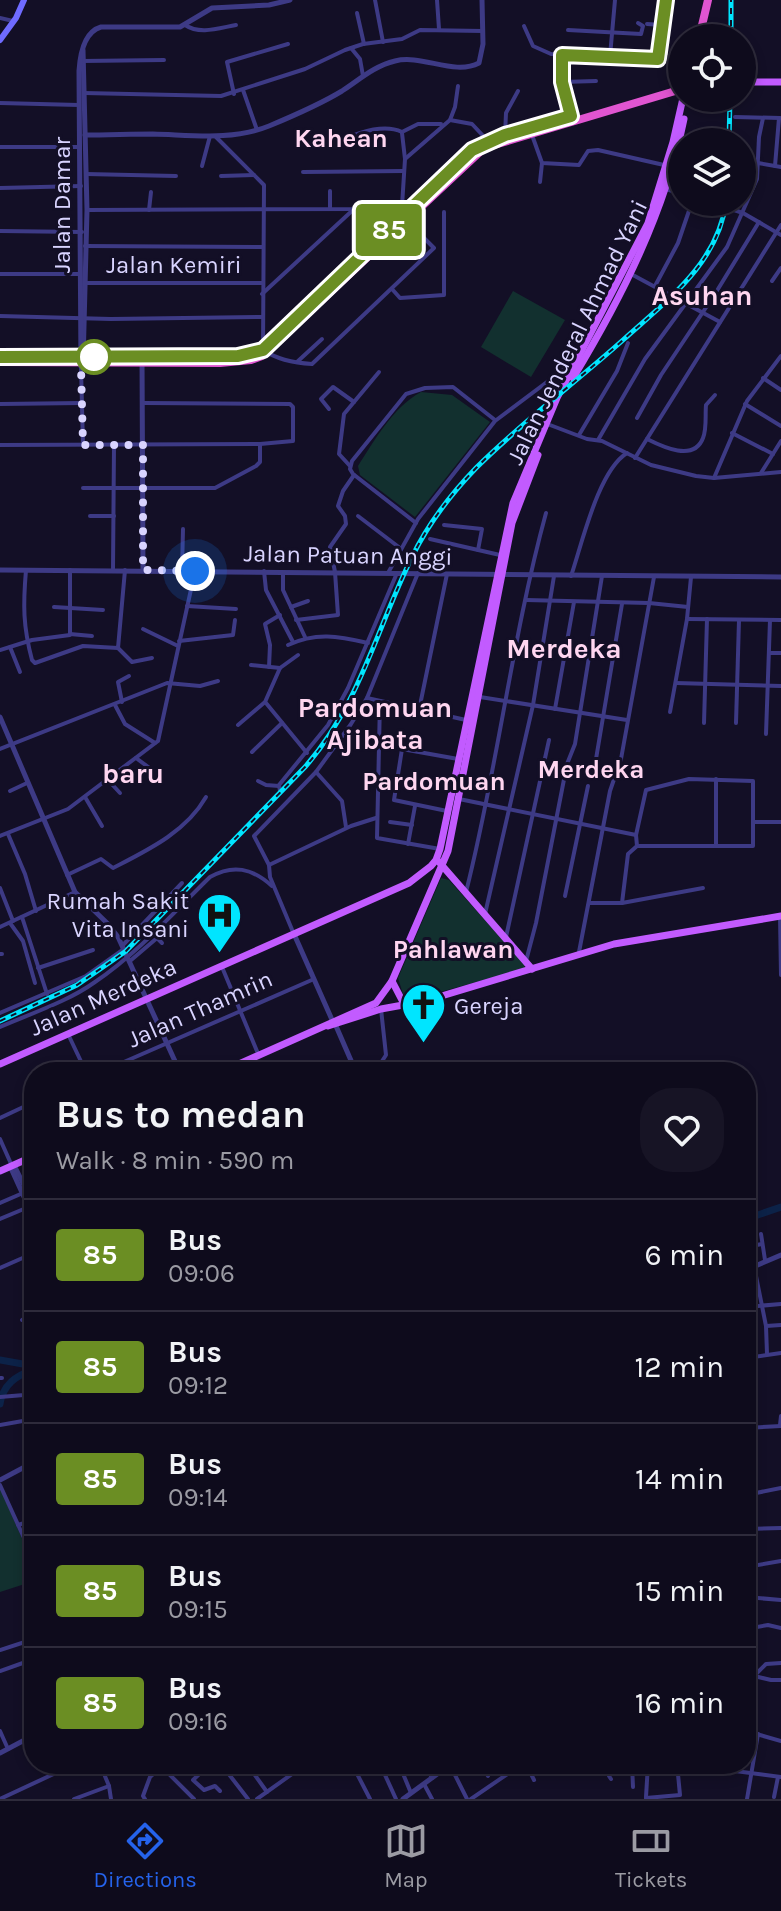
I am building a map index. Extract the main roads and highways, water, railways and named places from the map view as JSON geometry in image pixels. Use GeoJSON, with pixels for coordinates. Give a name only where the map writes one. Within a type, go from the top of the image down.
{"type":"FeatureCollection","features":[{"type":"Feature","properties":{"kind":"highway"},"geometry":{"type":"LineString","coordinates":[[702,24],[708,0]]}},
{"type":"Feature","properties":{"kind":"highway"},"geometry":{"type":"LineString","coordinates":[[0,359],[82,361],[238,356],[265,351],[472,150],[505,135],[668,90]]}},
{"type":"Feature","properties":{"kind":"highway"},"geometry":{"type":"LineString","coordinates":[[405,214],[484,148],[668,90]]}},
{"type":"Feature","properties":{"kind":"main road"},"geometry":{"type":"LineString","coordinates":[[0,40],[24,0]]}},
{"type":"Feature","properties":{"kind":"main road"},"geometry":{"type":"LineString","coordinates":[[756,82],[781,82]]}},
{"type":"Feature","properties":{"kind":"main road","name":"Jalan Jenderal Ahmad Yani"},"geometry":{"type":"LineString","coordinates":[[651,222],[682,112]]}},
{"type":"Feature","properties":{"kind":"main road","name":"Jalan Jenderal Ahmad Yani"},"geometry":{"type":"LineString","coordinates":[[500,576],[500,555],[515,504],[557,398],[633,260],[668,183]]}},
{"type":"Feature","properties":{"kind":"main road","name":"Jalan Jenderal Ahmad Yani"},"geometry":{"type":"LineString","coordinates":[[525,480],[565,392],[633,260]]}},
{"type":"Feature","properties":{"kind":"main road","name":"Jalan Jenderal Ahmad Yani"},"geometry":{"type":"LineString","coordinates":[[439,862],[448,851],[515,504]]}},
{"type":"Feature","properties":{"kind":"main road","name":"Jalan Jenderal Ahmad Yani"},"geometry":{"type":"LineString","coordinates":[[439,862],[448,811],[456,801],[460,759],[467,746],[468,720],[478,692]]}},
{"type":"Feature","properties":{"kind":"main road"},"geometry":{"type":"LineString","coordinates":[[439,862],[532,969]]}},
{"type":"Feature","properties":{"kind":"main road"},"geometry":{"type":"LineString","coordinates":[[244,1062],[376,1003],[392,981],[430,896],[439,862]]}},
{"type":"Feature","properties":{"kind":"main road","name":"Jalan Merdeka"},"geometry":{"type":"LineString","coordinates":[[0,1064],[409,883],[439,862]]}},
{"type":"Feature","properties":{"kind":"main road"},"geometry":{"type":"LineString","coordinates":[[409,883],[426,881],[430,896]]}},
{"type":"Feature","properties":{"kind":"main road"},"geometry":{"type":"LineString","coordinates":[[332,1025],[614,944],[780,916]]}},
{"type":"Feature","properties":{"kind":"main road"},"geometry":{"type":"LineString","coordinates":[[392,981],[405,1006]]}},
{"type":"Feature","properties":{"kind":"main road"},"geometry":{"type":"LineString","coordinates":[[0,1171],[24,1161]]}},
{"type":"Feature","properties":{"kind":"waterway"},"geometry":{"type":"LineString","coordinates":[[756,1216],[781,1207]]}},
{"type":"Feature","properties":{"kind":"waterway"},"geometry":{"type":"LineString","coordinates":[[0,1360],[24,1364]]}},
{"type":"Feature","properties":{"kind":"waterway"},"geometry":{"type":"LineString","coordinates":[[0,1404],[11,1382],[24,1374]]}},
{"type":"Feature","properties":{"kind":"railway"},"geometry":{"type":"LineString","coordinates":[[731,0],[731,24]]}},
{"type":"Feature","properties":{"kind":"railway"},"geometry":{"type":"LineString","coordinates":[[729,128],[730,112]]}},
{"type":"Feature","properties":{"kind":"railway"},"geometry":{"type":"LineString","coordinates":[[0,1021],[77,985],[126,951],[305,767],[324,743],[354,692],[399,584],[425,533],[441,510],[494,451],[688,280],[713,244],[723,216]]}},
{"type":"Feature","properties":{"kind":"place","name":"Rumah Sakit Vita Insani"},"geometry":{"type":"Point","coordinates":[220,954]}},
{"type":"Feature","properties":{"kind":"place","name":"Gereja"},"geometry":{"type":"Point","coordinates":[423,1045]}},
{"type":"Feature","properties":{"kind":"district","name":"Kahean"},"geometry":{"type":"Point","coordinates":[341,138]}},
{"type":"Feature","properties":{"kind":"district","name":"Asuhan"},"geometry":{"type":"Point","coordinates":[702,295]}},
{"type":"Feature","properties":{"kind":"district","name":"Merdeka"},"geometry":{"type":"Point","coordinates":[564,648]}},
{"type":"Feature","properties":{"kind":"district","name":"Pardomuan Ajibata"},"geometry":{"type":"Point","coordinates":[375,723]}},
{"type":"Feature","properties":{"kind":"district","name":"Merdeka"},"geometry":{"type":"Point","coordinates":[591,769]}},
{"type":"Feature","properties":{"kind":"district","name":"baru"},"geometry":{"type":"Point","coordinates":[133,773]}},
{"type":"Feature","properties":{"kind":"district","name":"Pardomuan"},"geometry":{"type":"Point","coordinates":[434,781]}},
{"type":"Feature","properties":{"kind":"district","name":"Pahlawan"},"geometry":{"type":"Point","coordinates":[453,949]}}]}
